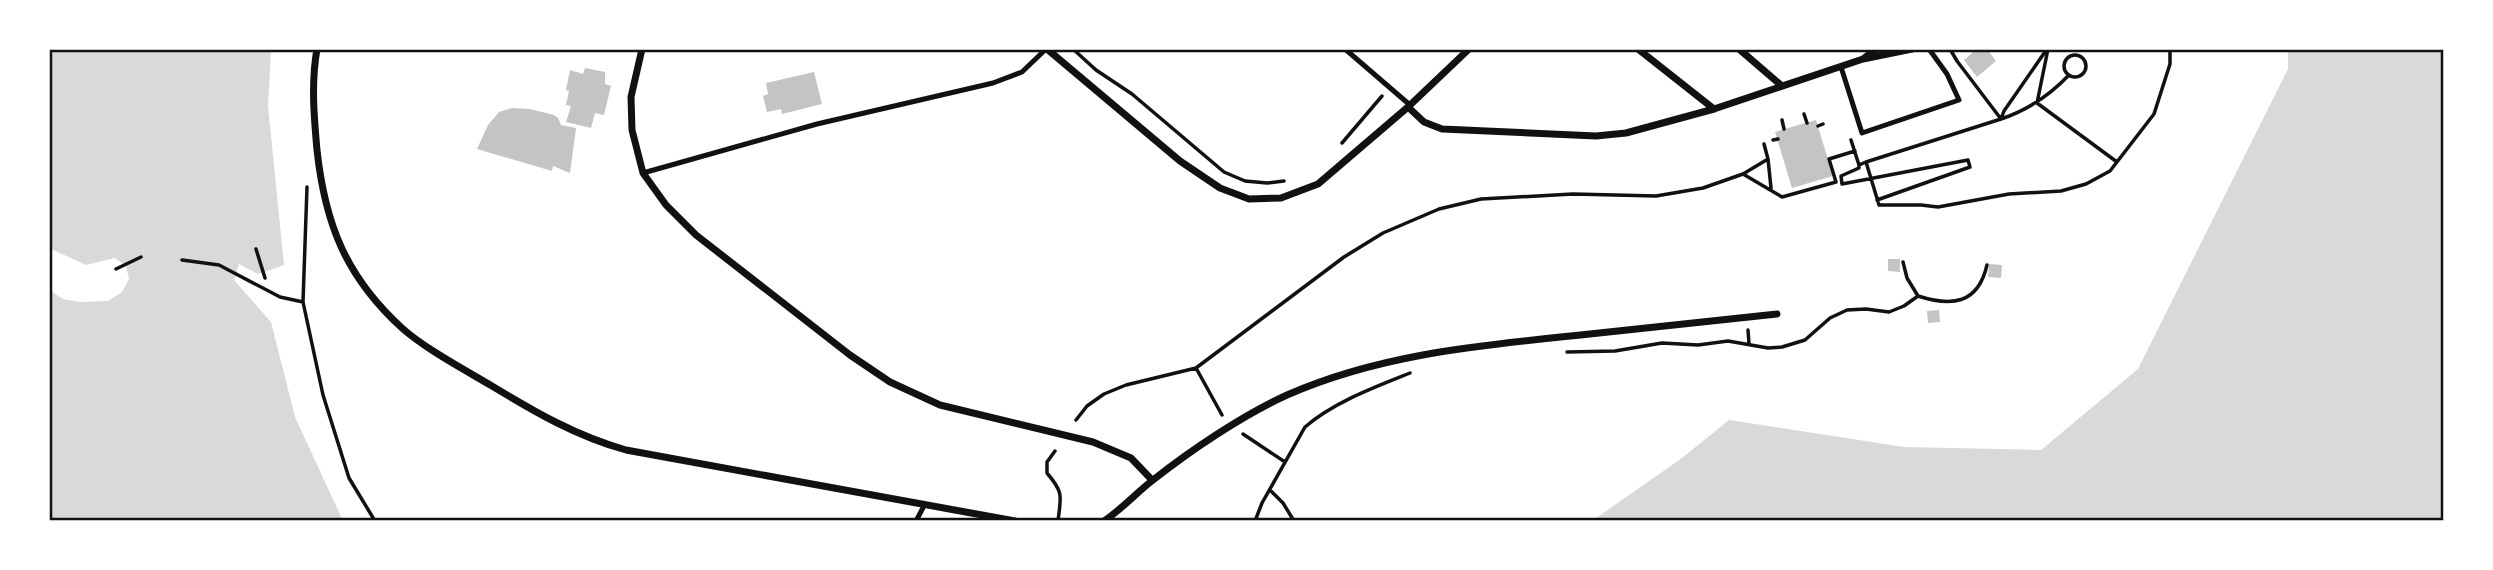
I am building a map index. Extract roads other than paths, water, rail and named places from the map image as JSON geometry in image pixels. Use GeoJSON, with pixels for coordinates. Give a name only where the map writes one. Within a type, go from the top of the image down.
{"type":"FeatureCollection","features":[{"type":"Feature","properties":{"kind":"street"},"geometry":{"type":"LineString","coordinates":[[317,49],[314,66],[314,121],[321,185],[332,229],[349,264],[370,294],[403,329],[458,366],[554,423],[593,440],[626,450],[1015,521]]}},
{"type":"Feature","properties":{"kind":"street"},"geometry":{"type":"LineString","coordinates":[[642,49],[631,97],[632,130],[643,173],[666,205],[696,234],[850,355],[890,382],[940,405],[1093,442],[1131,458],[1152,480]]}},
{"type":"Feature","properties":{"kind":"street"},"geometry":{"type":"LineString","coordinates":[[1046,49],[1180,161],[1220,188],[1250,199],[1281,198],[1318,184],[1409,106],[1469,49]]}},
{"type":"Feature","properties":{"kind":"street"},"geometry":{"type":"LineString","coordinates":[[1638,49],[1714,109]]}},
{"type":"Feature","properties":{"kind":"street"},"geometry":{"type":"LineString","coordinates":[[1739,49],[1782,86]]}},
{"type":"Feature","properties":{"kind":"street"},"geometry":{"type":"LineString","coordinates":[[1863,59],[1876,49]]}},
{"type":"Feature","properties":{"kind":"street"},"geometry":{"type":"LineString","coordinates":[[1409,106],[1424,122],[1442,129],[1596,136],[1634,132],[1714,109],[1863,59],[1912,49]]}},
{"type":"Feature","properties":{"kind":"street"},"geometry":{"type":"LineString","coordinates":[[1104,521],[1119,511],[1152,480],[1231,426],[1286,396],[1342,374],[1416,354],[1491,343],[1777,314]]}},
{"type":"Feature","properties":{"kind":"lane"},"geometry":{"type":"LineString","coordinates":[[643,173],[817,124],[993,83],[1022,72],[1046,49]]}},
{"type":"Feature","properties":{"kind":"lane"},"geometry":{"type":"LineString","coordinates":[[1345,49],[1390,86],[1409,106]]}},
{"type":"Feature","properties":{"kind":"lane"},"geometry":{"type":"LineString","coordinates":[[1841,67],[1862,133],[1959,100],[1947,74],[1929,49]]}},
{"type":"Feature","properties":{"kind":"lane"},"geometry":{"type":"LineString","coordinates":[[916,521],[925,504]]}}]}
